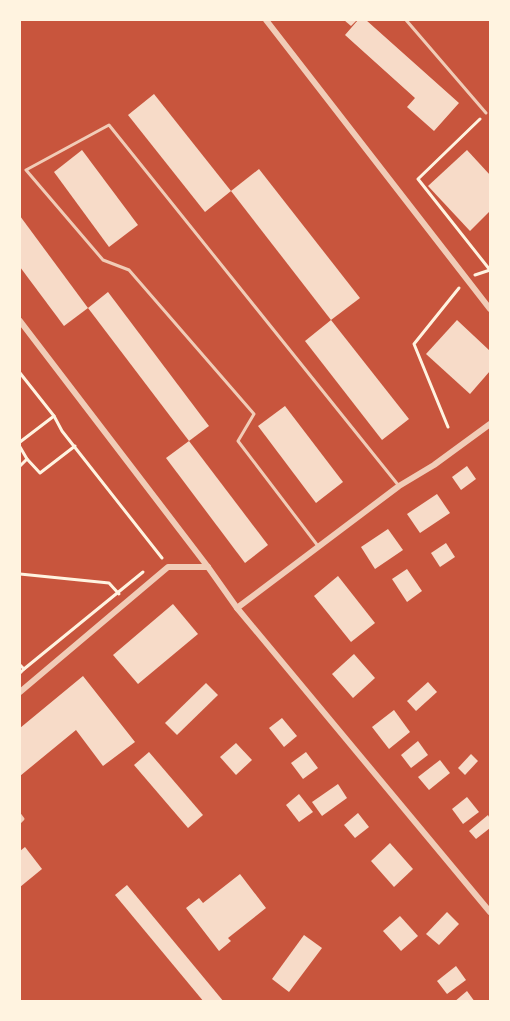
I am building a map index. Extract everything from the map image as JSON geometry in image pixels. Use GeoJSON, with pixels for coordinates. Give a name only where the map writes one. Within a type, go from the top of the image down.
{"type":"FeatureCollection","features":[{"type":"Feature","properties":{"kind":"street"},"geometry":{"type":"LineString","coordinates":[[266,20],[490,309]]}},
{"type":"Feature","properties":{"kind":"street"},"geometry":{"type":"LineString","coordinates":[[20,321],[237,608],[490,912]]}},
{"type":"Feature","properties":{"kind":"street"},"geometry":{"type":"LineString","coordinates":[[237,608],[399,486],[434,465],[490,424]]}},
{"type":"Feature","properties":{"kind":"street"},"geometry":{"type":"LineString","coordinates":[[20,692],[168,567],[208,567]]}},
{"type":"Feature","properties":{"kind":"lane"},"geometry":{"type":"LineString","coordinates":[[406,20],[486,113]]}},
{"type":"Feature","properties":{"kind":"lane"},"geometry":{"type":"LineString","coordinates":[[318,546],[238,441],[254,414],[129,270],[103,260],[26,170],[109,125],[399,486]]}},
{"type":"Feature","properties":{"kind":"lane"},"geometry":{"type":"LineString","coordinates":[[20,814],[23,819],[20,822]]}},
{"type":"Feature","properties":{"kind":"path"},"geometry":{"type":"LineString","coordinates":[[20,373],[168,567]]}},
{"type":"Feature","properties":{"kind":"path"},"geometry":{"type":"LineString","coordinates":[[20,442],[54,416]]}},
{"type":"Feature","properties":{"kind":"path"},"geometry":{"type":"LineString","coordinates":[[20,447],[40,473],[75,446]]}},
{"type":"Feature","properties":{"kind":"path"},"geometry":{"type":"LineString","coordinates":[[20,466],[27,459]]}},
{"type":"Feature","properties":{"kind":"path"},"geometry":{"type":"LineString","coordinates":[[153,564],[161,556]]}},
{"type":"Feature","properties":{"kind":"path"},"geometry":{"type":"LineString","coordinates":[[20,673],[144,571]]}},
{"type":"Feature","properties":{"kind":"path"},"geometry":{"type":"LineString","coordinates":[[20,574],[109,583],[126,602]]}},
{"type":"Feature","properties":{"kind":"path"},"geometry":{"type":"LineString","coordinates":[[20,665],[24,669]]}},
{"type":"Feature","properties":{"kind":"building"},"geometry":{"type":"Polygon","coordinates":[[[344,20],[357,20],[351,26],[344,20]]]}},
{"type":"Feature","properties":{"kind":"building"},"geometry":{"type":"Polygon","coordinates":[[[358,20],[366,20],[459,103],[434,131],[407,107],[415,98],[345,35],[358,20]]]}},
{"type":"Feature","properties":{"kind":"building"},"geometry":{"type":"Polygon","coordinates":[[[154,94],[231,191],[205,212],[128,115],[154,94]]]}},
{"type":"Feature","properties":{"kind":"building"},"geometry":{"type":"Polygon","coordinates":[[[82,150],[138,225],[109,247],[54,172],[82,150]]]}},
{"type":"Feature","properties":{"kind":"building"},"geometry":{"type":"Polygon","coordinates":[[[467,150],[490,175],[490,211],[470,231],[428,186],[467,150]]]}},
{"type":"Feature","properties":{"kind":"building"},"geometry":{"type":"Polygon","coordinates":[[[259,169],[360,298],[331,320],[231,191],[259,169]]]}},
{"type":"Feature","properties":{"kind":"building"},"geometry":{"type":"Polygon","coordinates":[[[20,216],[88,308],[64,326],[20,267],[20,216]]]}},
{"type":"Feature","properties":{"kind":"building"},"geometry":{"type":"Polygon","coordinates":[[[108,292],[209,426],[189,441],[88,308],[108,292]]]}},
{"type":"Feature","properties":{"kind":"building"},"geometry":{"type":"Polygon","coordinates":[[[331,320],[409,419],[382,440],[305,341],[331,320]]]}},
{"type":"Feature","properties":{"kind":"building"},"geometry":{"type":"Polygon","coordinates":[[[457,320],[490,351],[490,371],[470,394],[426,354],[457,320]]]}},
{"type":"Feature","properties":{"kind":"building"},"geometry":{"type":"Polygon","coordinates":[[[285,406],[343,482],[316,503],[258,426],[285,406]]]}},
{"type":"Feature","properties":{"kind":"building"},"geometry":{"type":"Polygon","coordinates":[[[189,441],[268,545],[245,563],[166,458],[189,441]]]}},
{"type":"Feature","properties":{"kind":"building"},"geometry":{"type":"Polygon","coordinates":[[[467,466],[476,479],[461,490],[452,477],[467,466]]]}},
{"type":"Feature","properties":{"kind":"building"},"geometry":{"type":"Polygon","coordinates":[[[437,494],[450,513],[420,533],[407,514],[437,494]]]}},
{"type":"Feature","properties":{"kind":"building"},"geometry":{"type":"Polygon","coordinates":[[[388,529],[403,550],[375,569],[361,547],[388,529]]]}},
{"type":"Feature","properties":{"kind":"building"},"geometry":{"type":"Polygon","coordinates":[[[446,543],[455,557],[440,567],[431,553],[446,543]]]}},
{"type":"Feature","properties":{"kind":"building"},"geometry":{"type":"Polygon","coordinates":[[[407,569],[422,591],[407,602],[392,579],[407,569]]]}},
{"type":"Feature","properties":{"kind":"building"},"geometry":{"type":"Polygon","coordinates":[[[338,576],[375,623],[351,642],[314,596],[338,576]]]}},
{"type":"Feature","properties":{"kind":"building"},"geometry":{"type":"Polygon","coordinates":[[[173,604],[198,634],[138,684],[113,655],[173,604]]]}},
{"type":"Feature","properties":{"kind":"building"},"geometry":{"type":"Polygon","coordinates":[[[354,654],[375,678],[353,698],[332,674],[354,654]]]}},
{"type":"Feature","properties":{"kind":"building"},"geometry":{"type":"Polygon","coordinates":[[[83,676],[135,742],[103,766],[76,730],[20,776],[20,728],[83,676]]]}},
{"type":"Feature","properties":{"kind":"building"},"geometry":{"type":"Polygon","coordinates":[[[428,682],[437,692],[416,711],[407,701],[428,682]]]}},
{"type":"Feature","properties":{"kind":"building"},"geometry":{"type":"Polygon","coordinates":[[[206,683],[218,695],[177,735],[165,723],[206,683]]]}},
{"type":"Feature","properties":{"kind":"building"},"geometry":{"type":"Polygon","coordinates":[[[394,710],[410,732],[389,749],[372,727],[394,710]]]}},
{"type":"Feature","properties":{"kind":"building"},"geometry":{"type":"Polygon","coordinates":[[[282,718],[297,736],[284,747],[269,728],[282,718]]]}},
{"type":"Feature","properties":{"kind":"building"},"geometry":{"type":"Polygon","coordinates":[[[418,741],[428,755],[411,768],[401,755],[418,741]]]}},
{"type":"Feature","properties":{"kind":"building"},"geometry":{"type":"Polygon","coordinates":[[[236,743],[252,760],[236,775],[220,757],[236,743]]]}},
{"type":"Feature","properties":{"kind":"building"},"geometry":{"type":"Polygon","coordinates":[[[149,752],[203,815],[188,828],[134,765],[149,752]]]}},
{"type":"Feature","properties":{"kind":"building"},"geometry":{"type":"Polygon","coordinates":[[[306,752],[318,768],[303,779],[291,763],[306,752]]]}},
{"type":"Feature","properties":{"kind":"building"},"geometry":{"type":"Polygon","coordinates":[[[471,754],[478,761],[465,775],[458,768],[471,754]]]}},
{"type":"Feature","properties":{"kind":"building"},"geometry":{"type":"Polygon","coordinates":[[[440,760],[450,773],[429,790],[418,777],[440,760]]]}},
{"type":"Feature","properties":{"kind":"building"},"geometry":{"type":"Polygon","coordinates":[[[338,784],[347,798],[322,816],[312,802],[338,784]]]}},
{"type":"Feature","properties":{"kind":"building"},"geometry":{"type":"Polygon","coordinates":[[[299,794],[313,812],[299,822],[286,805],[299,794]]]}},
{"type":"Feature","properties":{"kind":"building"},"geometry":{"type":"Polygon","coordinates":[[[467,797],[479,812],[463,824],[452,809],[467,797]]]}},
{"type":"Feature","properties":{"kind":"building"},"geometry":{"type":"Polygon","coordinates":[[[358,813],[369,827],[355,838],[344,825],[358,813]]]}},
{"type":"Feature","properties":{"kind":"building"},"geometry":{"type":"Polygon","coordinates":[[[488,815],[490,828],[476,839],[469,831],[488,815]]]}},
{"type":"Feature","properties":{"kind":"building"},"geometry":{"type":"Polygon","coordinates":[[[390,843],[413,869],[394,887],[371,861],[390,843]]]}},
{"type":"Feature","properties":{"kind":"building"},"geometry":{"type":"Polygon","coordinates":[[[25,847],[42,869],[20,887],[20,851],[25,847]]]}},
{"type":"Feature","properties":{"kind":"building"},"geometry":{"type":"Polygon","coordinates":[[[240,874],[266,908],[228,938],[231,941],[219,951],[186,908],[199,898],[203,903],[240,874]]]}},
{"type":"Feature","properties":{"kind":"building"},"geometry":{"type":"Polygon","coordinates":[[[127,885],[224,1002],[204,1002],[115,895],[127,885]]]}},
{"type":"Feature","properties":{"kind":"building"},"geometry":{"type":"Polygon","coordinates":[[[447,912],[459,924],[439,945],[426,934],[447,912]]]}},
{"type":"Feature","properties":{"kind":"building"},"geometry":{"type":"Polygon","coordinates":[[[400,916],[418,936],[401,951],[383,931],[400,916]]]}},
{"type":"Feature","properties":{"kind":"building"},"geometry":{"type":"Polygon","coordinates":[[[304,935],[322,948],[289,992],[272,979],[304,935]]]}},
{"type":"Feature","properties":{"kind":"building"},"geometry":{"type":"Polygon","coordinates":[[[456,966],[466,980],[447,994],[437,981],[456,966]]]}},
{"type":"Feature","properties":{"kind":"building"},"geometry":{"type":"Polygon","coordinates":[[[467,991],[475,1002],[454,1002],[467,991]]]}}]}
